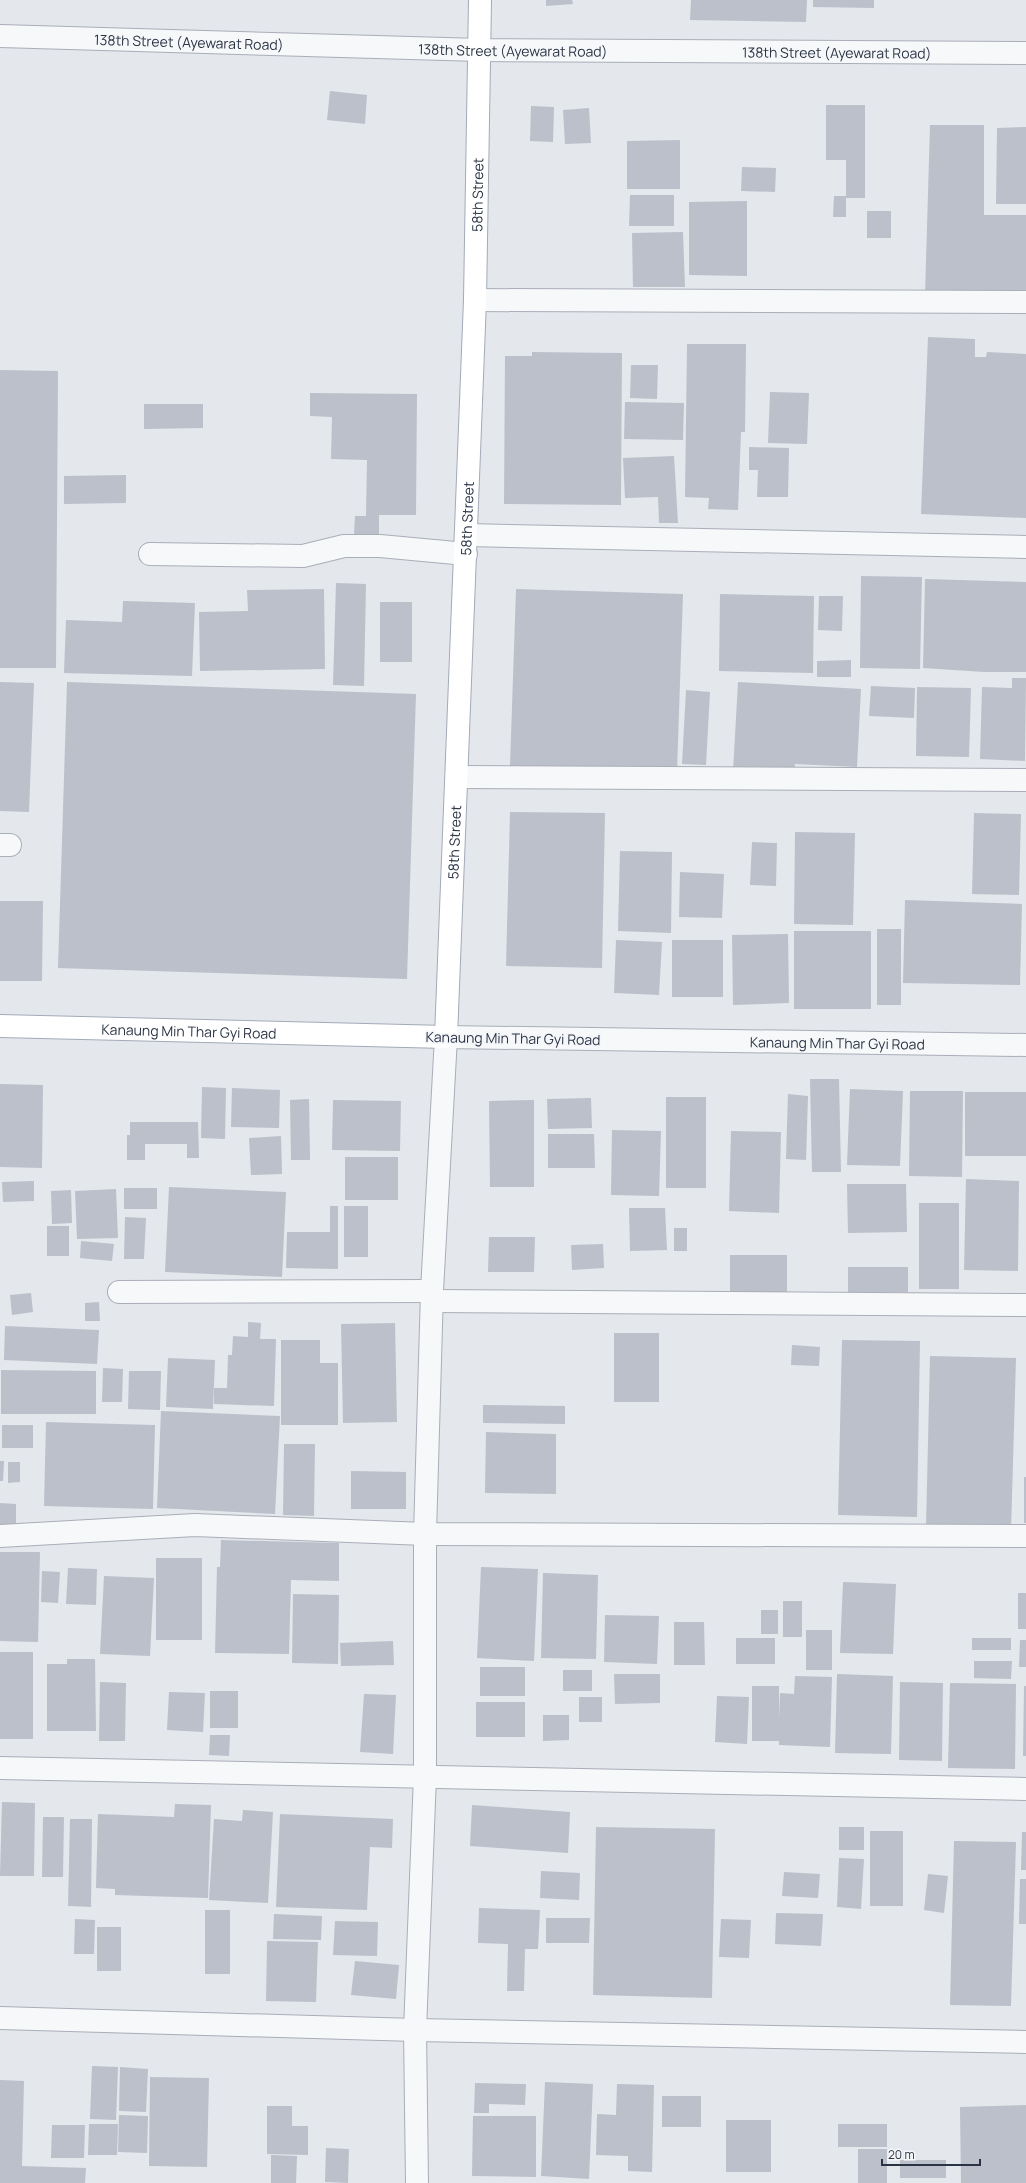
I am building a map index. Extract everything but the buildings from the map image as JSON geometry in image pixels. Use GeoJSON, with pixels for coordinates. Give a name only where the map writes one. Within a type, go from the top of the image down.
{"type":"FeatureCollection","features":[{"type":"Feature","properties":{"kind":"main road","name":"58th Street"},"geometry":{"type":"LineString","coordinates":[[446,1037],[458,777],[475,300],[480,0]]}},
{"type":"Feature","properties":{"kind":"main road","name":"Kanaung Min Thar Gyi Road"},"geometry":{"type":"LineString","coordinates":[[0,1026],[446,1037]]}},
{"type":"Feature","properties":{"kind":"street","name":"138th Street (Ayewarat Road)"},"geometry":{"type":"LineString","coordinates":[[0,36],[480,50],[1026,53]]}},
{"type":"Feature","properties":{"kind":"street"},"geometry":{"type":"LineString","coordinates":[[475,300],[1026,302]]}},
{"type":"Feature","properties":{"kind":"street"},"geometry":{"type":"LineString","coordinates":[[150,554],[303,556],[344,546],[466,544],[1026,547]]}},
{"type":"Feature","properties":{"kind":"street"},"geometry":{"type":"LineString","coordinates":[[458,777],[1026,780]]}},
{"type":"Feature","properties":{"kind":"street"},"geometry":{"type":"LineString","coordinates":[[417,2183],[415,2030],[425,1776],[425,1534],[432,1296],[446,1037]]}},
{"type":"Feature","properties":{"kind":"street","name":"Kanaung Min Thar Gyi Road"},"geometry":{"type":"LineString","coordinates":[[446,1037],[1026,1045]]}},
{"type":"Feature","properties":{"kind":"street"},"geometry":{"type":"LineString","coordinates":[[119,1292],[1026,1305]]}},
{"type":"Feature","properties":{"kind":"street"},"geometry":{"type":"LineString","coordinates":[[0,1536],[195,1525],[425,1534],[1026,1536]]}},
{"type":"Feature","properties":{"kind":"street"},"geometry":{"type":"LineString","coordinates":[[0,1768],[1026,1789]]}},
{"type":"Feature","properties":{"kind":"street"},"geometry":{"type":"LineString","coordinates":[[0,2018],[415,2030],[1026,2042]]}}]}
